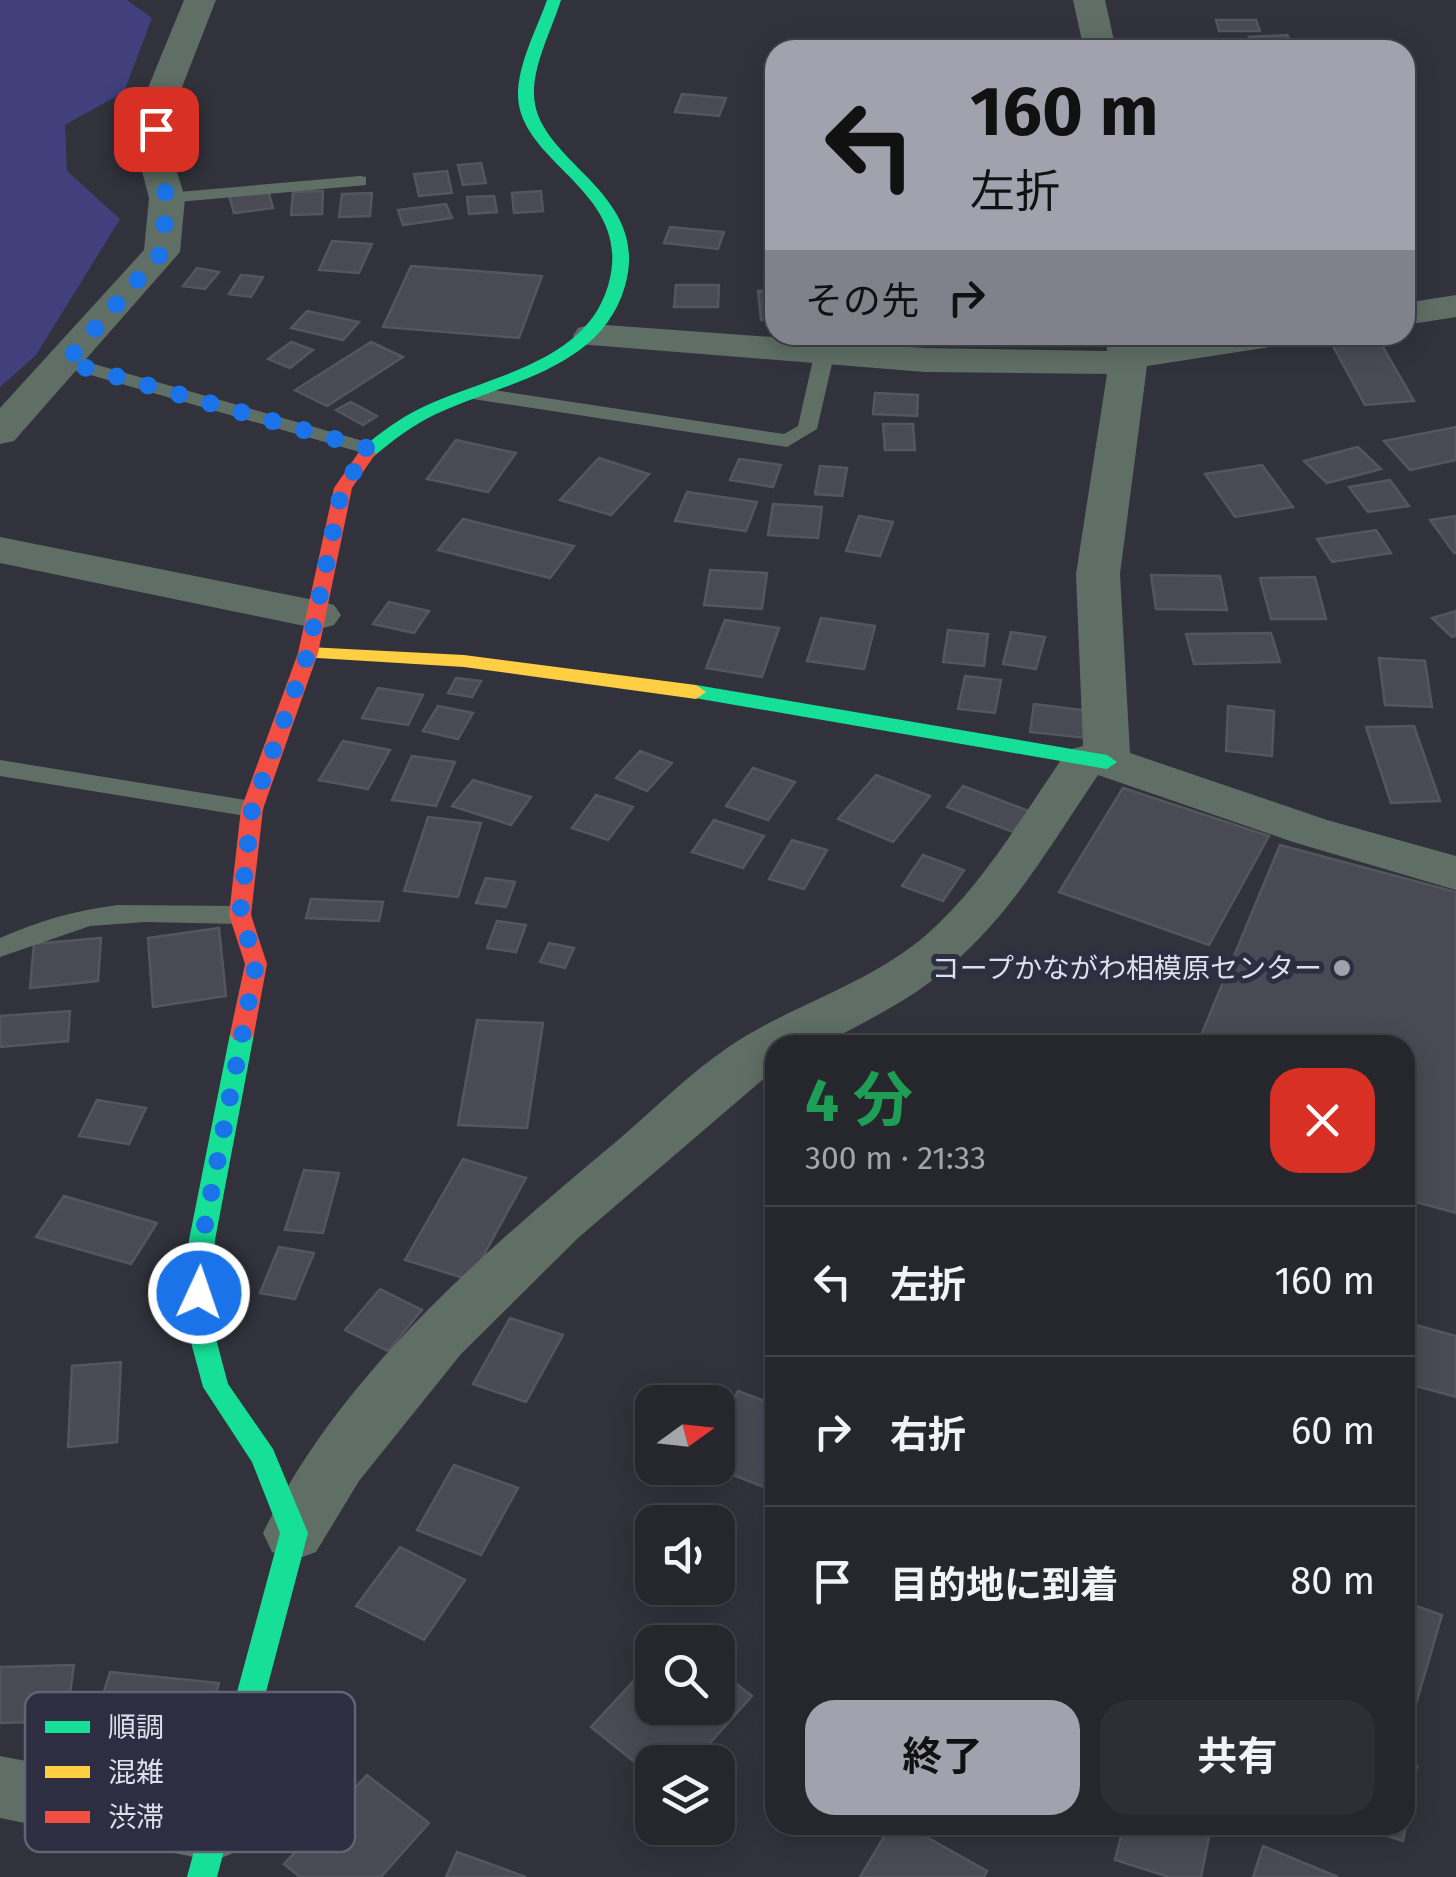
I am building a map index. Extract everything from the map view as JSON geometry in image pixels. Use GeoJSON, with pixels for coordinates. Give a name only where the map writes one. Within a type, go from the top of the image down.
{"type":"FeatureCollection","features":[{"type":"Feature","properties":{"kind":"street"},"geometry":{"type":"LineString","coordinates":[[0,432],[162,252],[167,198],[154,152],[158,106],[200,0]]}},
{"type":"Feature","properties":{"kind":"street"},"geometry":{"type":"LineString","coordinates":[[294,1533],[263,1456],[216,1387],[198,1320],[202,1240],[256,964],[240,914],[252,809],[314,634],[342,488],[370,449],[442,402],[473,394],[549,363],[592,336],[617,285],[619,238],[610,210],[532,122],[525,98],[554,0]]}},
{"type":"Feature","properties":{"kind":"street"},"geometry":{"type":"LineString","coordinates":[[1089,0],[1098,40]]}},
{"type":"Feature","properties":{"kind":"street"},"geometry":{"type":"LineString","coordinates":[[1415,312],[1456,306]]}},
{"type":"Feature","properties":{"kind":"street"},"geometry":{"type":"LineString","coordinates":[[592,336],[824,355],[1127,352],[1186,345]]}},
{"type":"Feature","properties":{"kind":"street"},"geometry":{"type":"LineString","coordinates":[[794,1035],[906,975],[943,948],[1096,761],[1098,574],[1127,352]]}},
{"type":"Feature","properties":{"kind":"street"},"geometry":{"type":"LineString","coordinates":[[0,550],[314,634],[464,661],[642,683],[1096,761],[1310,831],[1456,872]]}},
{"type":"Feature","properties":{"kind":"street"},"geometry":{"type":"LineString","coordinates":[[251,1692],[294,1533],[329,1472],[499,1274],[745,1062],[765,1051]]}},
{"type":"Feature","properties":{"kind":"street"},"geometry":{"type":"LineString","coordinates":[[0,1788],[25,1796]]}},
{"type":"Feature","properties":{"kind":"lane"},"geometry":{"type":"LineString","coordinates":[[167,198],[267,186],[360,181]]}},
{"type":"Feature","properties":{"kind":"lane"},"geometry":{"type":"LineString","coordinates":[[473,394],[787,441],[807,429],[824,355]]}},
{"type":"Feature","properties":{"kind":"lane"},"geometry":{"type":"LineString","coordinates":[[66,362],[370,449]]}},
{"type":"Feature","properties":{"kind":"lane"},"geometry":{"type":"LineString","coordinates":[[0,768],[252,809]]}},
{"type":"Feature","properties":{"kind":"lane"},"geometry":{"type":"LineString","coordinates":[[0,948],[39,928],[80,916],[110,912],[240,914]]}},
{"type":"Feature","properties":{"kind":"shaded area"},"geometry":{"type":"Polygon","coordinates":[[[0,0],[127,0],[152,18],[124,92],[65,125],[67,171],[120,219],[36,355],[0,387],[0,0]]]}},
{"type":"Feature","properties":{"kind":"building"},"geometry":{"type":"Polygon","coordinates":[[[1216,20],[1256,20],[1260,31],[1219,31],[1216,20]]]}},
{"type":"Feature","properties":{"kind":"building"},"geometry":{"type":"Polygon","coordinates":[[[1287,35],[1290,40],[1251,40],[1249,37],[1287,35]]]}},
{"type":"Feature","properties":{"kind":"building"},"geometry":{"type":"Polygon","coordinates":[[[682,94],[726,98],[719,116],[675,112],[682,94]]]}},
{"type":"Feature","properties":{"kind":"building"},"geometry":{"type":"Polygon","coordinates":[[[481,163],[486,183],[463,185],[458,165],[481,163]]]}},
{"type":"Feature","properties":{"kind":"building"},"geometry":{"type":"Polygon","coordinates":[[[447,171],[452,193],[419,196],[414,174],[447,171]]]}},
{"type":"Feature","properties":{"kind":"building"},"geometry":{"type":"Polygon","coordinates":[[[268,190],[273,208],[234,213],[229,195],[268,190]]]}},
{"type":"Feature","properties":{"kind":"building"},"geometry":{"type":"Polygon","coordinates":[[[323,191],[322,214],[291,215],[293,192],[323,191]]]}},
{"type":"Feature","properties":{"kind":"building"},"geometry":{"type":"Polygon","coordinates":[[[541,191],[543,211],[514,213],[512,193],[541,191]]]}},
{"type":"Feature","properties":{"kind":"building"},"geometry":{"type":"Polygon","coordinates":[[[372,193],[370,216],[339,217],[342,194],[372,193]]]}},
{"type":"Feature","properties":{"kind":"building"},"geometry":{"type":"Polygon","coordinates":[[[494,196],[497,212],[469,214],[467,197],[494,196]]]}},
{"type":"Feature","properties":{"kind":"building"},"geometry":{"type":"Polygon","coordinates":[[[446,204],[452,218],[403,225],[398,210],[446,204]]]}},
{"type":"Feature","properties":{"kind":"building"},"geometry":{"type":"Polygon","coordinates":[[[670,227],[724,232],[718,249],[664,243],[670,227]]]}},
{"type":"Feature","properties":{"kind":"building"},"geometry":{"type":"Polygon","coordinates":[[[332,241],[372,244],[359,273],[319,270],[332,241]]]}},
{"type":"Feature","properties":{"kind":"building"},"geometry":{"type":"Polygon","coordinates":[[[411,266],[542,276],[519,338],[383,327],[411,266]]]}},
{"type":"Feature","properties":{"kind":"building"},"geometry":{"type":"Polygon","coordinates":[[[197,268],[219,272],[205,289],[183,286],[197,268]]]}},
{"type":"Feature","properties":{"kind":"building"},"geometry":{"type":"Polygon","coordinates":[[[241,275],[263,277],[251,297],[229,294],[241,275]]]}},
{"type":"Feature","properties":{"kind":"building"},"geometry":{"type":"Polygon","coordinates":[[[676,285],[719,285],[718,307],[674,307],[676,285]]]}},
{"type":"Feature","properties":{"kind":"building"},"geometry":{"type":"Polygon","coordinates":[[[758,291],[765,291],[765,320],[761,320],[758,291]]]}},
{"type":"Feature","properties":{"kind":"building"},"geometry":{"type":"Polygon","coordinates":[[[307,311],[359,322],[343,340],[291,328],[307,311]]]}},
{"type":"Feature","properties":{"kind":"building"},"geometry":{"type":"Polygon","coordinates":[[[291,342],[313,350],[290,368],[268,359],[291,342]]]}},
{"type":"Feature","properties":{"kind":"building"},"geometry":{"type":"Polygon","coordinates":[[[371,342],[403,357],[327,406],[295,390],[371,342]]]}},
{"type":"Feature","properties":{"kind":"building"},"geometry":{"type":"Polygon","coordinates":[[[1332,345],[1382,345],[1414,401],[1365,405],[1332,345]]]}},
{"type":"Feature","properties":{"kind":"building"},"geometry":{"type":"Polygon","coordinates":[[[875,393],[918,395],[917,416],[873,414],[875,393]]]}},
{"type":"Feature","properties":{"kind":"building"},"geometry":{"type":"Polygon","coordinates":[[[351,402],[377,416],[363,425],[336,410],[351,402]]]}},
{"type":"Feature","properties":{"kind":"building"},"geometry":{"type":"Polygon","coordinates":[[[883,424],[913,424],[915,450],[885,450],[883,424]]]}},
{"type":"Feature","properties":{"kind":"building"},"geometry":{"type":"Polygon","coordinates":[[[1456,427],[1456,460],[1410,470],[1384,441],[1456,427]]]}},
{"type":"Feature","properties":{"kind":"building"},"geometry":{"type":"Polygon","coordinates":[[[456,440],[516,453],[488,492],[427,479],[456,440]]]}},
{"type":"Feature","properties":{"kind":"building"},"geometry":{"type":"Polygon","coordinates":[[[1358,447],[1381,469],[1327,483],[1304,461],[1358,447]]]}},
{"type":"Feature","properties":{"kind":"building"},"geometry":{"type":"Polygon","coordinates":[[[599,458],[649,474],[611,515],[560,500],[599,458]]]}},
{"type":"Feature","properties":{"kind":"building"},"geometry":{"type":"Polygon","coordinates":[[[739,459],[781,465],[773,487],[730,480],[739,459]]]}},
{"type":"Feature","properties":{"kind":"building"},"geometry":{"type":"Polygon","coordinates":[[[1262,465],[1293,507],[1235,517],[1205,474],[1262,465]]]}},
{"type":"Feature","properties":{"kind":"building"},"geometry":{"type":"Polygon","coordinates":[[[820,466],[847,468],[842,496],[815,494],[820,466]]]}},
{"type":"Feature","properties":{"kind":"building"},"geometry":{"type":"Polygon","coordinates":[[[1390,480],[1409,506],[1368,512],[1349,487],[1390,480]]]}},
{"type":"Feature","properties":{"kind":"building"},"geometry":{"type":"Polygon","coordinates":[[[687,492],[757,502],[746,531],[675,521],[687,492]]]}},
{"type":"Feature","properties":{"kind":"building"},"geometry":{"type":"Polygon","coordinates":[[[773,504],[822,507],[818,538],[768,535],[773,504]]]}},
{"type":"Feature","properties":{"kind":"building"},"geometry":{"type":"Polygon","coordinates":[[[859,516],[893,522],[880,556],[846,551],[859,516]]]}},
{"type":"Feature","properties":{"kind":"building"},"geometry":{"type":"Polygon","coordinates":[[[1456,516],[1456,553],[1454,553],[1430,520],[1456,516]]]}},
{"type":"Feature","properties":{"kind":"building"},"geometry":{"type":"Polygon","coordinates":[[[463,519],[574,546],[550,578],[438,550],[463,519]]]}},
{"type":"Feature","properties":{"kind":"building"},"geometry":{"type":"Polygon","coordinates":[[[1376,530],[1391,553],[1332,562],[1317,539],[1376,530]]]}},
{"type":"Feature","properties":{"kind":"building"},"geometry":{"type":"Polygon","coordinates":[[[710,570],[767,573],[762,609],[704,605],[710,570]]]}},
{"type":"Feature","properties":{"kind":"building"},"geometry":{"type":"Polygon","coordinates":[[[1151,575],[1220,576],[1227,610],[1156,609],[1151,575]]]}},
{"type":"Feature","properties":{"kind":"building"},"geometry":{"type":"Polygon","coordinates":[[[1315,577],[1326,619],[1271,619],[1260,578],[1315,577]]]}},
{"type":"Feature","properties":{"kind":"building"},"geometry":{"type":"Polygon","coordinates":[[[389,602],[429,611],[414,633],[373,624],[389,602]]]}},
{"type":"Feature","properties":{"kind":"building"},"geometry":{"type":"Polygon","coordinates":[[[1456,611],[1456,636],[1452,637],[1432,618],[1456,611]]]}},
{"type":"Feature","properties":{"kind":"building"},"geometry":{"type":"Polygon","coordinates":[[[821,618],[875,626],[864,669],[807,661],[821,618]]]}},
{"type":"Feature","properties":{"kind":"building"},"geometry":{"type":"Polygon","coordinates":[[[725,620],[779,628],[762,677],[706,668],[725,620]]]}},
{"type":"Feature","properties":{"kind":"building"},"geometry":{"type":"Polygon","coordinates":[[[948,630],[988,634],[984,666],[943,662],[948,630]]]}},
{"type":"Feature","properties":{"kind":"building"},"geometry":{"type":"Polygon","coordinates":[[[1011,632],[1045,637],[1036,669],[1003,664],[1011,632]]]}},
{"type":"Feature","properties":{"kind":"building"},"geometry":{"type":"Polygon","coordinates":[[[1271,633],[1280,662],[1194,664],[1186,634],[1271,633]]]}},
{"type":"Feature","properties":{"kind":"building"},"geometry":{"type":"Polygon","coordinates":[[[1379,658],[1425,661],[1432,707],[1385,705],[1379,658]]]}},
{"type":"Feature","properties":{"kind":"building"},"geometry":{"type":"Polygon","coordinates":[[[965,676],[1001,680],[995,713],[958,709],[965,676]]]}},
{"type":"Feature","properties":{"kind":"building"},"geometry":{"type":"Polygon","coordinates":[[[456,678],[481,681],[472,697],[448,693],[456,678]]]}},
{"type":"Feature","properties":{"kind":"building"},"geometry":{"type":"Polygon","coordinates":[[[378,688],[423,695],[408,725],[362,718],[378,688]]]}},
{"type":"Feature","properties":{"kind":"building"},"geometry":{"type":"Polygon","coordinates":[[[1034,704],[1090,711],[1086,738],[1030,732],[1034,704]]]}},
{"type":"Feature","properties":{"kind":"building"},"geometry":{"type":"Polygon","coordinates":[[[438,706],[473,713],[458,739],[423,731],[438,706]]]}},
{"type":"Feature","properties":{"kind":"building"},"geometry":{"type":"Polygon","coordinates":[[[1228,706],[1274,711],[1272,756],[1226,751],[1228,706]]]}},
{"type":"Feature","properties":{"kind":"building"},"geometry":{"type":"Polygon","coordinates":[[[1414,726],[1440,801],[1391,803],[1366,727],[1414,726]]]}},
{"type":"Feature","properties":{"kind":"building"},"geometry":{"type":"Polygon","coordinates":[[[343,741],[390,750],[368,789],[319,780],[343,741]]]}},
{"type":"Feature","properties":{"kind":"building"},"geometry":{"type":"Polygon","coordinates":[[[640,751],[672,763],[647,791],[616,778],[640,751]]]}},
{"type":"Feature","properties":{"kind":"building"},"geometry":{"type":"Polygon","coordinates":[[[412,756],[455,762],[436,806],[392,800],[412,756]]]}},
{"type":"Feature","properties":{"kind":"building"},"geometry":{"type":"Polygon","coordinates":[[[753,768],[795,782],[768,820],[726,806],[753,768]]]}},
{"type":"Feature","properties":{"kind":"building"},"geometry":{"type":"Polygon","coordinates":[[[876,775],[930,796],[893,842],[838,819],[876,775]]]}},
{"type":"Feature","properties":{"kind":"building"},"geometry":{"type":"Polygon","coordinates":[[[473,780],[531,797],[511,825],[452,806],[473,780]]]}},
{"type":"Feature","properties":{"kind":"building"},"geometry":{"type":"Polygon","coordinates":[[[963,786],[1029,811],[1013,832],[947,807],[963,786]]]}},
{"type":"Feature","properties":{"kind":"building"},"geometry":{"type":"Polygon","coordinates":[[[1123,788],[1269,836],[1209,945],[1059,892],[1123,788]]]}},
{"type":"Feature","properties":{"kind":"building"},"geometry":{"type":"Polygon","coordinates":[[[596,795],[633,807],[608,840],[572,828],[596,795]]]}},
{"type":"Feature","properties":{"kind":"building"},"geometry":{"type":"Polygon","coordinates":[[[428,817],[481,823],[458,897],[404,891],[428,817]]]}},
{"type":"Feature","properties":{"kind":"building"},"geometry":{"type":"Polygon","coordinates":[[[714,820],[764,836],[743,868],[692,852],[714,820]]]}},
{"type":"Feature","properties":{"kind":"building"},"geometry":{"type":"Polygon","coordinates":[[[792,840],[827,850],[804,889],[769,879],[792,840]]]}},
{"type":"Feature","properties":{"kind":"building","name":"コープかながわ相模原センター"},"geometry":{"type":"Polygon","coordinates":[[[1280,845],[1456,892],[1456,1213],[1415,1202],[1415,1035],[1201,1035],[1280,845]]]}},
{"type":"Feature","properties":{"kind":"building"},"geometry":{"type":"Polygon","coordinates":[[[923,855],[964,870],[943,901],[902,886],[923,855]]]}},
{"type":"Feature","properties":{"kind":"building"},"geometry":{"type":"Polygon","coordinates":[[[486,878],[515,882],[506,907],[476,903],[486,878]]]}},
{"type":"Feature","properties":{"kind":"building"},"geometry":{"type":"Polygon","coordinates":[[[311,899],[383,902],[379,921],[306,918],[311,899]]]}},
{"type":"Feature","properties":{"kind":"building"},"geometry":{"type":"Polygon","coordinates":[[[497,921],[526,925],[516,952],[487,948],[497,921]]]}},
{"type":"Feature","properties":{"kind":"building"},"geometry":{"type":"Polygon","coordinates":[[[219,928],[226,996],[153,1007],[148,938],[219,928]]]}},
{"type":"Feature","properties":{"kind":"building"},"geometry":{"type":"Polygon","coordinates":[[[101,938],[98,981],[30,988],[34,944],[101,938]]]}},
{"type":"Feature","properties":{"kind":"building"},"geometry":{"type":"Polygon","coordinates":[[[549,943],[574,948],[565,968],[540,962],[549,943]]]}},
{"type":"Feature","properties":{"kind":"building"},"geometry":{"type":"Polygon","coordinates":[[[70,1011],[68,1041],[0,1047],[0,1016],[70,1011]]]}},
{"type":"Feature","properties":{"kind":"building"},"geometry":{"type":"Polygon","coordinates":[[[477,1020],[543,1023],[527,1128],[458,1125],[477,1020]]]}},
{"type":"Feature","properties":{"kind":"building"},"geometry":{"type":"Polygon","coordinates":[[[97,1100],[146,1108],[129,1144],[79,1136],[97,1100]]]}},
{"type":"Feature","properties":{"kind":"building"},"geometry":{"type":"Polygon","coordinates":[[[463,1159],[526,1178],[470,1280],[405,1260],[463,1159]]]}},
{"type":"Feature","properties":{"kind":"building"},"geometry":{"type":"Polygon","coordinates":[[[304,1170],[339,1173],[323,1233],[285,1230],[304,1170]]]}},
{"type":"Feature","properties":{"kind":"building"},"geometry":{"type":"Polygon","coordinates":[[[64,1196],[157,1223],[131,1264],[36,1237],[64,1196]]]}},
{"type":"Feature","properties":{"kind":"building"},"geometry":{"type":"Polygon","coordinates":[[[279,1247],[314,1253],[295,1299],[260,1293],[279,1247]]]}},
{"type":"Feature","properties":{"kind":"building"},"geometry":{"type":"Polygon","coordinates":[[[380,1289],[422,1310],[388,1351],[345,1330],[380,1289]]]}},
{"type":"Feature","properties":{"kind":"building"},"geometry":{"type":"Polygon","coordinates":[[[510,1318],[563,1335],[526,1402],[473,1384],[510,1318]]]}},
{"type":"Feature","properties":{"kind":"building"},"geometry":{"type":"Polygon","coordinates":[[[1415,1325],[1456,1336],[1456,1397],[1415,1386],[1415,1325]]]}},
{"type":"Feature","properties":{"kind":"building"},"geometry":{"type":"Polygon","coordinates":[[[121,1362],[117,1442],[68,1447],[72,1366],[121,1362]]]}},
{"type":"Feature","properties":{"kind":"building"},"geometry":{"type":"Polygon","coordinates":[[[738,1391],[765,1401],[765,1487],[735,1476],[738,1391]]]}},
{"type":"Feature","properties":{"kind":"building"},"geometry":{"type":"Polygon","coordinates":[[[454,1465],[518,1488],[481,1555],[417,1530],[454,1465]]]}},
{"type":"Feature","properties":{"kind":"building"},"geometry":{"type":"Polygon","coordinates":[[[400,1547],[465,1580],[424,1640],[356,1606],[400,1547]]]}},
{"type":"Feature","properties":{"kind":"building"},"geometry":{"type":"Polygon","coordinates":[[[1415,1606],[1442,1615],[1415,1707],[1415,1606]]]}},
{"type":"Feature","properties":{"kind":"building"},"geometry":{"type":"Polygon","coordinates":[[[74,1665],[70,1692],[25,1692],[25,1722],[0,1723],[0,1667],[74,1665]]]}},
{"type":"Feature","properties":{"kind":"building"},"geometry":{"type":"Polygon","coordinates":[[[110,1672],[219,1683],[216,1692],[104,1692],[110,1672]]]}},
{"type":"Feature","properties":{"kind":"building"},"geometry":{"type":"Polygon","coordinates":[[[635,1679],[635,1725],[726,1725],[708,1745],[635,1745],[635,1762],[591,1727],[635,1679]]]}},
{"type":"Feature","properties":{"kind":"building"},"geometry":{"type":"Polygon","coordinates":[[[735,1683],[752,1696],[735,1715],[735,1683]]]}},
{"type":"Feature","properties":{"kind":"building"},"geometry":{"type":"Polygon","coordinates":[[[367,1775],[429,1823],[381,1877],[300,1877],[284,1864],[295,1852],[355,1852],[355,1788],[367,1775]]]}},
{"type":"Feature","properties":{"kind":"building"},"geometry":{"type":"Polygon","coordinates":[[[885,1835],[923,1835],[987,1871],[984,1877],[860,1877],[885,1835]]]}},
{"type":"Feature","properties":{"kind":"building"},"geometry":{"type":"Polygon","coordinates":[[[1121,1835],[1209,1837],[1201,1877],[1169,1877],[1115,1860],[1121,1835]]]}},
{"type":"Feature","properties":{"kind":"building"},"geometry":{"type":"Polygon","coordinates":[[[1263,1846],[1338,1877],[1253,1877],[1263,1846]]]}},
{"type":"Feature","properties":{"kind":"building"},"geometry":{"type":"Polygon","coordinates":[[[457,1852],[526,1877],[446,1877],[457,1852]]]}},
{"type":"Feature","properties":{"kind":"traffic: fast"},"geometry":{"type":"LineString","coordinates":[[367,453],[396,429],[431,410],[544,365],[576,345],[602,319],[617,285],[620,251],[612,221],[597,196],[541,135],[529,116],[527,83],[554,0]]}},
{"type":"Feature","properties":{"kind":"traffic: fast"},"geometry":{"type":"LineString","coordinates":[[696,692],[1107,762]]}},
{"type":"Feature","properties":{"kind":"traffic: fast"},"geometry":{"type":"LineString","coordinates":[[242,1034],[202,1240],[198,1320],[216,1387],[263,1457],[294,1533],[251,1692]]}},
{"type":"Feature","properties":{"kind":"traffic: fast"},"geometry":{"type":"LineString","coordinates":[[202,1877],[209,1852]]}},
{"type":"Feature","properties":{"kind":"traffic: slow"},"geometry":{"type":"LineString","coordinates":[[308,653],[464,661],[696,692]]}},
{"type":"Feature","properties":{"kind":"traffic: jam"},"geometry":{"type":"LineString","coordinates":[[242,1034],[256,964],[240,915],[252,809],[308,653],[343,488],[367,453]]}},
{"type":"Feature","properties":{"kind":"place","name":"コープかながわ相模原センター"},"geometry":{"type":"Point","coordinates":[1342,968]}},
{"type":"Feature","properties":{"kind":"route"},"geometry":{"type":"LineString","coordinates":[[156,129],[154,152],[167,198],[162,252],[66,362],[370,449],[342,488],[319,615],[252,809],[240,914],[256,964],[202,1240],[199,1293]]}}]}
